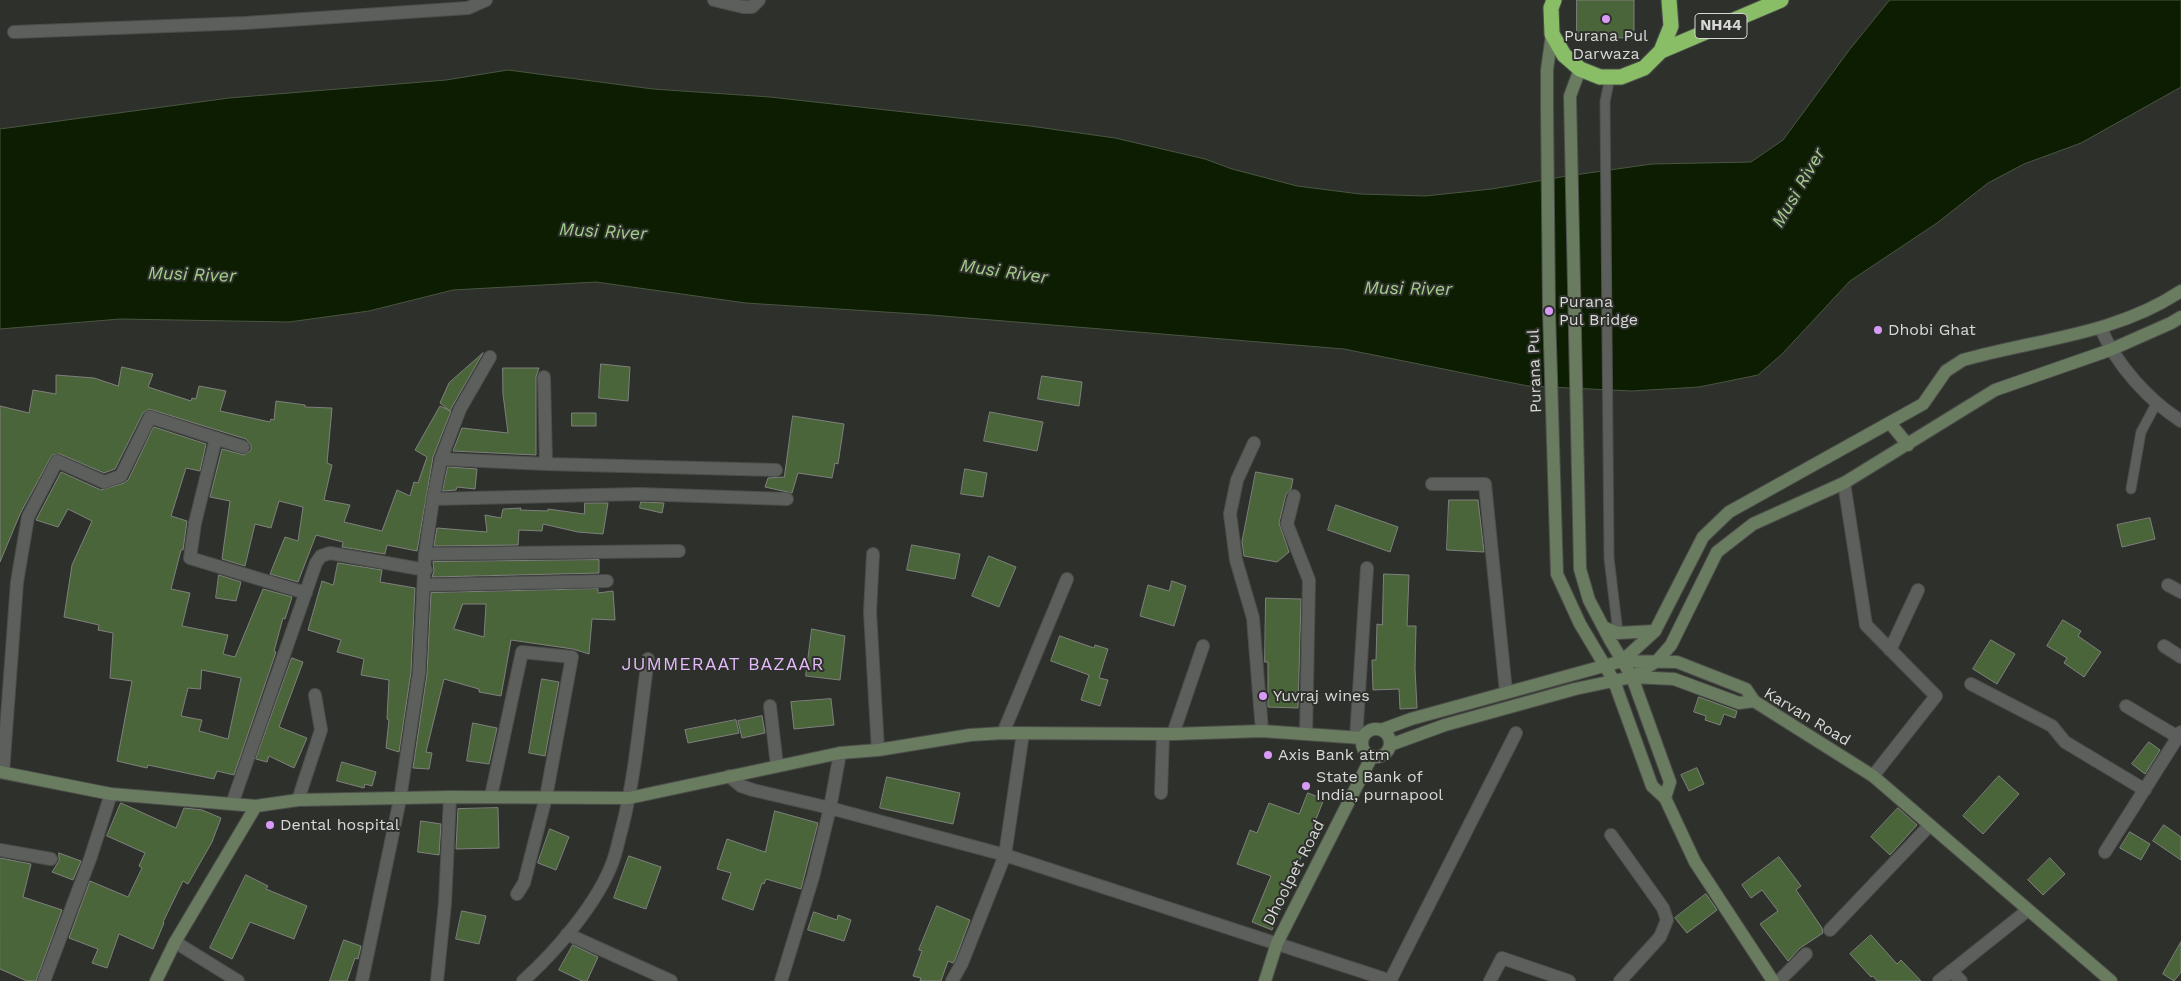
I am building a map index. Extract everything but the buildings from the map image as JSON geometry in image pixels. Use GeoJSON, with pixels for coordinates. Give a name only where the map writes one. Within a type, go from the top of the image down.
{"type":"FeatureCollection","features":[{"type":"Feature","properties":{"kind":"highway","name":"NH44"},"geometry":{"type":"LineString","coordinates":[[1554,0],[1551,8],[1552,34],[1564,56],[1580,69],[1600,77],[1621,77],[1644,68],[1661,52],[1782,0]]}},
{"type":"Feature","properties":{"kind":"highway","name":"NH44"},"geometry":{"type":"LineString","coordinates":[[1661,52],[1671,26],[1669,0]]}},
{"type":"Feature","properties":{"kind":"main road","name":"Purana Pul"},"geometry":{"type":"LineString","coordinates":[[1552,34],[1547,70],[1547,106],[1549,311],[1557,574],[1580,624],[1605,666]]}},
{"type":"Feature","properties":{"kind":"main road"},"geometry":{"type":"LineString","coordinates":[[1580,69],[1570,96],[1580,569],[1589,600],[1632,677],[1670,782],[1665,798]]}},
{"type":"Feature","properties":{"kind":"main road"},"geometry":{"type":"LineString","coordinates":[[1622,661],[1655,631],[1703,537],[1729,512],[1923,404],[1946,371],[1963,360],[2101,329],[2166,301],[2181,291]]}},
{"type":"Feature","properties":{"kind":"main road"},"geometry":{"type":"LineString","coordinates":[[1632,677],[1657,661],[1671,645],[1717,552],[1753,524],[1844,483],[1995,390],[2110,350],[2171,324],[2181,317]]}},
{"type":"Feature","properties":{"kind":"main road"},"geometry":{"type":"LineString","coordinates":[[1890,424],[1908,444]]}},
{"type":"Feature","properties":{"kind":"main road"},"geometry":{"type":"LineString","coordinates":[[1603,627],[1618,633],[1655,631]]}},
{"type":"Feature","properties":{"kind":"main road"},"geometry":{"type":"LineString","coordinates":[[1,772],[111,794],[256,806],[298,800],[491,796],[629,798],[840,753],[878,750],[1003,733],[1168,734],[1262,731],[1359,738],[1372,729],[1381,730],[1506,692],[1622,661],[1677,662],[1746,689],[1754,701]]}},
{"type":"Feature","properties":{"kind":"main road"},"geometry":{"type":"LineString","coordinates":[[1605,666],[1614,681],[1652,786],[1665,798],[1695,862],[1773,981]]}},
{"type":"Feature","properties":{"kind":"main road","name":"Karvan Road"},"geometry":{"type":"LineString","coordinates":[[1390,745],[1445,725],[1575,690],[1632,677],[1674,679],[1739,703],[1754,701],[1873,776],[2110,981]]}},
{"type":"Feature","properties":{"kind":"main road"},"geometry":{"type":"LineString","coordinates":[[1359,738],[1364,751],[1372,756],[1382,756],[1390,745],[1388,735],[1381,730]]}},
{"type":"Feature","properties":{"kind":"main road","name":"Dhoolpet Road"},"geometry":{"type":"LineString","coordinates":[[1266,981],[1277,943],[1372,756]]}},
{"type":"Feature","properties":{"kind":"main road"},"geometry":{"type":"LineString","coordinates":[[156,981],[175,942],[256,806]]}},
{"type":"Feature","properties":{"kind":"street"},"geometry":{"type":"LineString","coordinates":[[14,32],[245,23],[468,8],[486,0]]}},
{"type":"Feature","properties":{"kind":"street"},"geometry":{"type":"LineString","coordinates":[[714,0],[742,7],[752,7],[759,0]]}},
{"type":"Feature","properties":{"kind":"street"},"geometry":{"type":"LineString","coordinates":[[2101,329],[2110,350],[2156,404],[2181,421]]}},
{"type":"Feature","properties":{"kind":"street"},"geometry":{"type":"LineString","coordinates":[[362,981],[400,799],[419,673],[426,570],[425,554],[441,459],[460,410],[490,357]]}},
{"type":"Feature","properties":{"kind":"street"},"geometry":{"type":"LineString","coordinates":[[544,377],[546,464]]}},
{"type":"Feature","properties":{"kind":"street"},"geometry":{"type":"LineString","coordinates":[[1,772],[16,582],[28,518],[57,461],[104,482],[121,476],[150,417],[242,446]]}},
{"type":"Feature","properties":{"kind":"street"},"geometry":{"type":"LineString","coordinates":[[216,438],[196,523],[190,558],[306,593]]}},
{"type":"Feature","properties":{"kind":"street"},"geometry":{"type":"LineString","coordinates":[[1254,443],[1237,480],[1230,514],[1236,560],[1253,618],[1262,731]]}},
{"type":"Feature","properties":{"kind":"street"},"geometry":{"type":"LineString","coordinates":[[441,459],[546,464],[776,470]]}},
{"type":"Feature","properties":{"kind":"street"},"geometry":{"type":"LineString","coordinates":[[1844,483],[1866,625],[1936,696],[1873,776]]}},
{"type":"Feature","properties":{"kind":"street"},"geometry":{"type":"LineString","coordinates":[[1432,484],[1485,484],[1506,692]]}},
{"type":"Feature","properties":{"kind":"street"},"geometry":{"type":"LineString","coordinates":[[433,499],[638,494],[787,499]]}},
{"type":"Feature","properties":{"kind":"street"},"geometry":{"type":"LineString","coordinates":[[1294,496],[1287,524],[1309,580],[1306,734]]}},
{"type":"Feature","properties":{"kind":"street"},"geometry":{"type":"LineString","coordinates":[[425,554],[679,551]]}},
{"type":"Feature","properties":{"kind":"street"},"geometry":{"type":"LineString","coordinates":[[232,804],[316,563],[321,556],[330,553],[426,570]]}},
{"type":"Feature","properties":{"kind":"street"},"geometry":{"type":"LineString","coordinates":[[873,554],[870,612],[878,750]]}},
{"type":"Feature","properties":{"kind":"street"},"geometry":{"type":"LineString","coordinates":[[1359,738],[1367,568]]}},
{"type":"Feature","properties":{"kind":"street"},"geometry":{"type":"LineString","coordinates":[[1003,733],[1068,578]]}},
{"type":"Feature","properties":{"kind":"street"},"geometry":{"type":"LineString","coordinates":[[424,585],[607,581]]}},
{"type":"Feature","properties":{"kind":"street"},"geometry":{"type":"LineString","coordinates":[[2168,585],[2181,592]]}},
{"type":"Feature","properties":{"kind":"street"},"geometry":{"type":"LineString","coordinates":[[1890,650],[1918,590]]}},
{"type":"Feature","properties":{"kind":"street"},"geometry":{"type":"LineString","coordinates":[[1161,792],[1168,734],[1203,646]]}},
{"type":"Feature","properties":{"kind":"street"},"geometry":{"type":"LineString","coordinates":[[2164,646],[2181,656]]}},
{"type":"Feature","properties":{"kind":"street"},"geometry":{"type":"LineString","coordinates":[[491,796],[522,652],[572,657],[546,797],[524,883],[517,894]]}},
{"type":"Feature","properties":{"kind":"street"},"geometry":{"type":"LineString","coordinates":[[522,981],[542,964],[567,934],[600,889],[614,860],[629,798],[648,659]]}},
{"type":"Feature","properties":{"kind":"street"},"geometry":{"type":"LineString","coordinates":[[1971,684],[2052,726],[2065,742],[2144,790]]}},
{"type":"Feature","properties":{"kind":"street"},"geometry":{"type":"LineString","coordinates":[[298,800],[321,730],[314,695]]}},
{"type":"Feature","properties":{"kind":"street"},"geometry":{"type":"LineString","coordinates":[[770,706],[777,766]]}},
{"type":"Feature","properties":{"kind":"street"},"geometry":{"type":"LineString","coordinates":[[2105,852],[2179,734],[2126,706]]}},
{"type":"Feature","properties":{"kind":"street"},"geometry":{"type":"LineString","coordinates":[[952,981],[962,963],[1005,855],[1023,733]]}},
{"type":"Feature","properties":{"kind":"street"},"geometry":{"type":"LineString","coordinates":[[729,776],[741,786],[753,790],[830,808],[1005,855],[1277,943],[1375,978],[1391,981],[1516,733]]}},
{"type":"Feature","properties":{"kind":"street"},"geometry":{"type":"LineString","coordinates":[[781,981],[813,877],[830,808],[840,753]]}},
{"type":"Feature","properties":{"kind":"street"},"geometry":{"type":"LineString","coordinates":[[44,981],[90,859],[111,794]]}},
{"type":"Feature","properties":{"kind":"street"},"geometry":{"type":"LineString","coordinates":[[437,981],[445,903],[450,797]]}},
{"type":"Feature","properties":{"kind":"street"},"geometry":{"type":"LineString","coordinates":[[1830,930],[1930,825]]}},
{"type":"Feature","properties":{"kind":"street"},"geometry":{"type":"LineString","coordinates":[[1611,835],[1663,908],[1667,920],[1660,937],[1620,981]]}},
{"type":"Feature","properties":{"kind":"street"},"geometry":{"type":"LineString","coordinates":[[0,850],[51,860]]}},
{"type":"Feature","properties":{"kind":"street"},"geometry":{"type":"LineString","coordinates":[[1939,981],[2028,910]]}},
{"type":"Feature","properties":{"kind":"street"},"geometry":{"type":"LineString","coordinates":[[567,934],[671,981]]}},
{"type":"Feature","properties":{"kind":"street"},"geometry":{"type":"LineString","coordinates":[[175,942],[238,981]]}},
{"type":"Feature","properties":{"kind":"street"},"geometry":{"type":"LineString","coordinates":[[1778,981],[1806,954]]}},
{"type":"Feature","properties":{"kind":"street"},"geometry":{"type":"LineString","coordinates":[[1490,981],[1502,958],[1568,981]]}},
{"type":"Feature","properties":{"kind":"street"},"geometry":{"type":"LineString","coordinates":[[1951,971],[1961,981]]}},
{"type":"Feature","properties":{"kind":"lane"},"geometry":{"type":"LineString","coordinates":[[1610,76],[1605,102],[1609,558],[1618,633]]}},
{"type":"Feature","properties":{"kind":"lane"},"geometry":{"type":"LineString","coordinates":[[2131,489],[2142,432],[2156,404]]}},
{"type":"Feature","properties":{"kind":"water","name":"Musi River"},"geometry":{"type":"Polygon","coordinates":[[[1890,0],[2181,0],[2181,87],[2081,143],[2024,164],[1988,183],[1937,223],[1850,281],[1782,354],[1758,375],[1699,387],[1632,391],[1528,386],[1344,349],[931,315],[746,303],[596,282],[453,290],[369,311],[289,322],[120,319],[0,329],[0,129],[229,98],[446,80],[508,70],[653,89],[770,97],[1030,126],[1115,138],[1205,159],[1232,169],[1297,186],[1360,194],[1425,196],[1492,189],[1652,164],[1751,162],[1783,140],[1850,49],[1890,0]]]}},
{"type":"Feature","properties":{"kind":"place","name":"Purana Pul Darwaza"},"geometry":{"type":"Point","coordinates":[1606,19]}},
{"type":"Feature","properties":{"kind":"place","name":"Purana Pul Bridge"},"geometry":{"type":"Point","coordinates":[1549,311]}},
{"type":"Feature","properties":{"kind":"place","name":"Dhobi Ghat"},"geometry":{"type":"Point","coordinates":[1878,330]}},
{"type":"Feature","properties":{"kind":"place","name":"Yuvraj wines"},"geometry":{"type":"Point","coordinates":[1263,696]}},
{"type":"Feature","properties":{"kind":"place","name":"Axis Bank atm"},"geometry":{"type":"Point","coordinates":[1268,755]}},
{"type":"Feature","properties":{"kind":"place","name":"State Bank of India, purnapool"},"geometry":{"type":"Point","coordinates":[1306,786]}},
{"type":"Feature","properties":{"kind":"place","name":"Dental hospital"},"geometry":{"type":"Point","coordinates":[270,825]}},
{"type":"Feature","properties":{"kind":"district","name":"JUMMERAAT BAZAAR"},"geometry":{"type":"Point","coordinates":[723,665]}}]}
